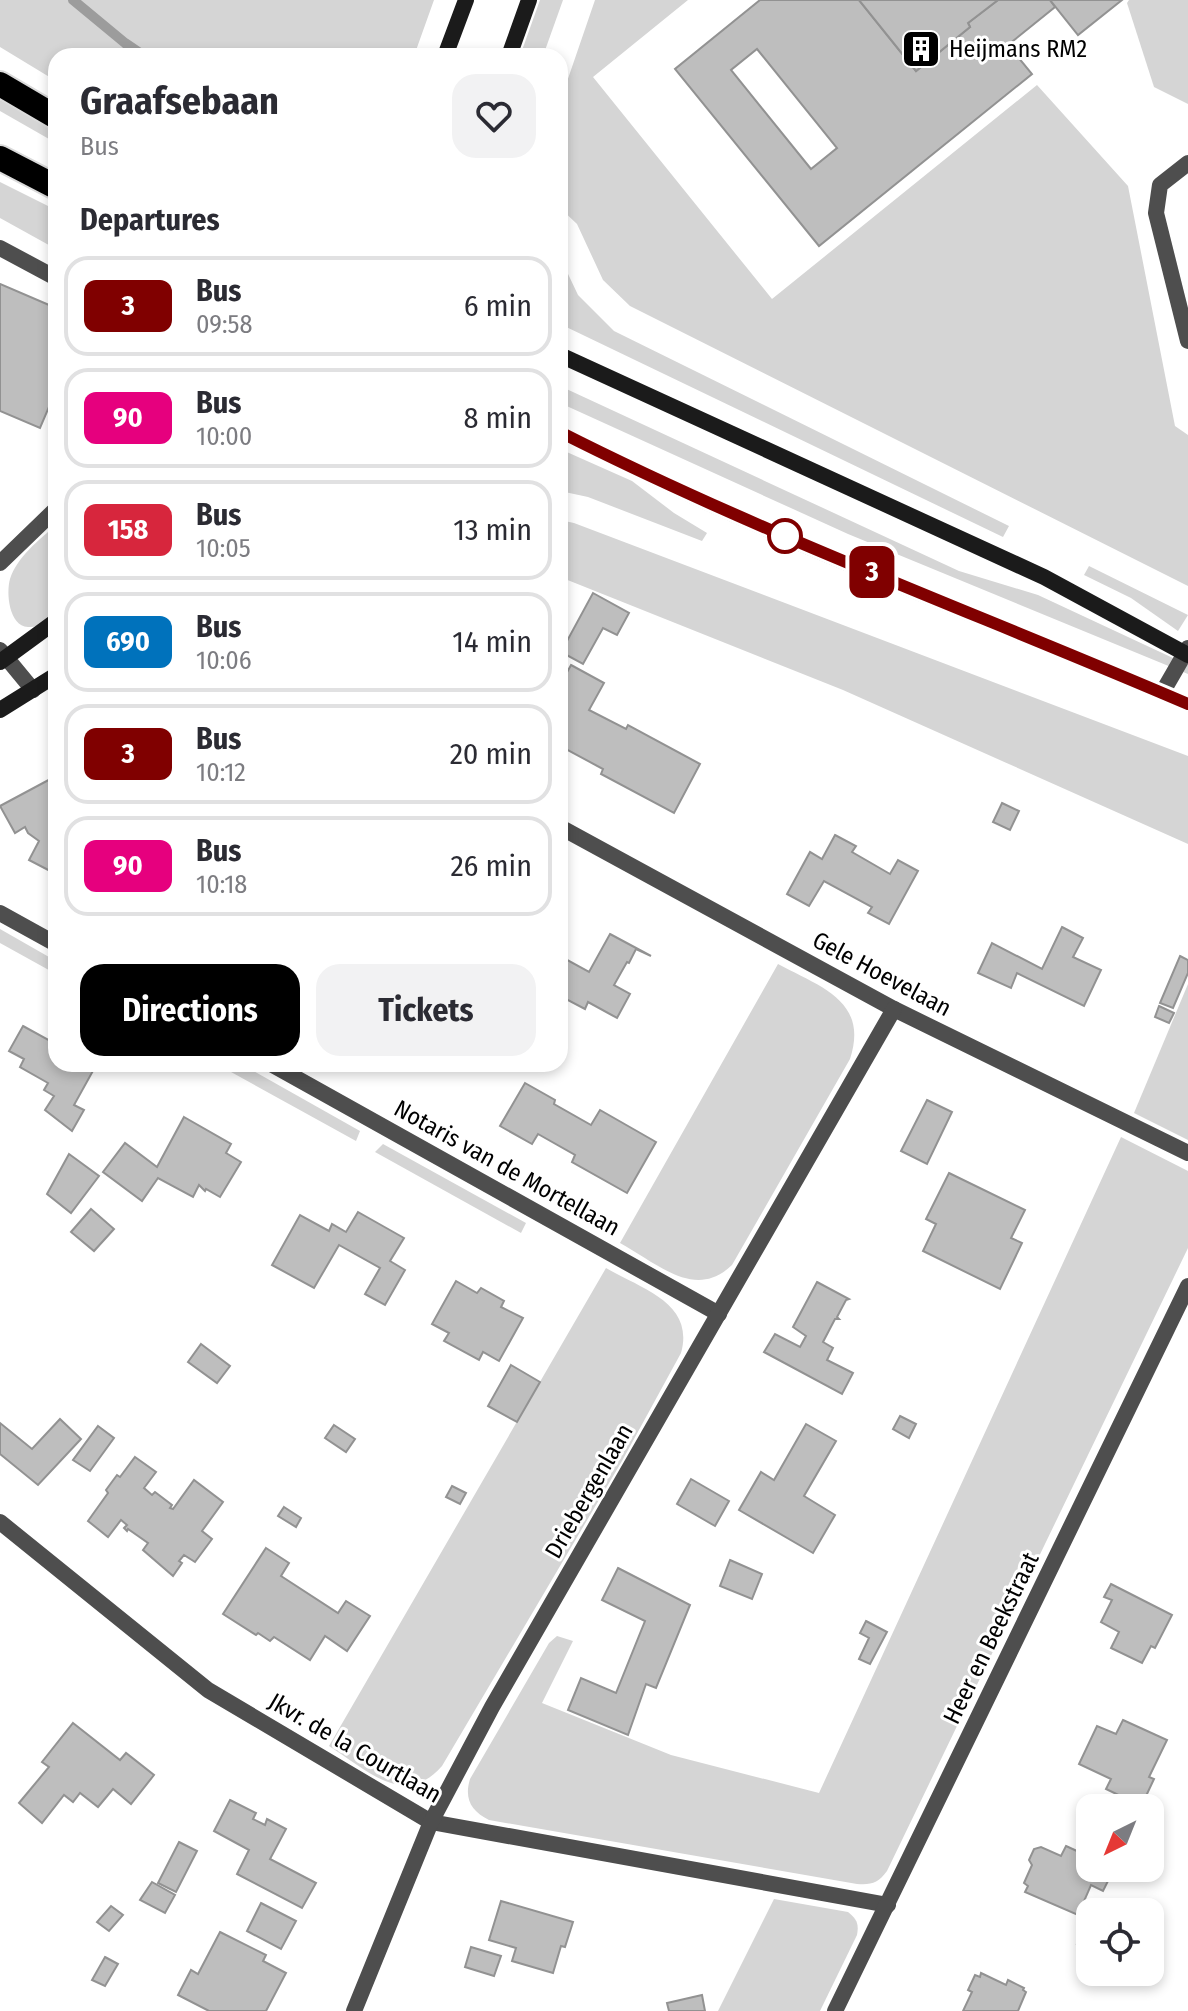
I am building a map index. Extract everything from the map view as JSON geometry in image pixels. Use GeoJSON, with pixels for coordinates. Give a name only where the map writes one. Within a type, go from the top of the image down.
{"type":"FeatureCollection","features":[{"type":"Feature","properties":{"kind":"highway"},"geometry":{"type":"LineString","coordinates":[[0,84],[48,112]]}},
{"type":"Feature","properties":{"kind":"highway"},"geometry":{"type":"LineString","coordinates":[[0,158],[48,183]]}},
{"type":"Feature","properties":{"kind":"main road"},"geometry":{"type":"LineString","coordinates":[[448,48],[466,0]]}},
{"type":"Feature","properties":{"kind":"main road"},"geometry":{"type":"LineString","coordinates":[[512,48],[529,0]]}},
{"type":"Feature","properties":{"kind":"main road"},"geometry":{"type":"LineString","coordinates":[[568,359],[1044,577],[1187,652]]}},
{"type":"Feature","properties":{"kind":"main road"},"geometry":{"type":"LineString","coordinates":[[568,436],[631,468],[791,539],[1188,704]]}},
{"type":"Feature","properties":{"kind":"main road"},"geometry":{"type":"LineString","coordinates":[[2,656],[48,626]]}},
{"type":"Feature","properties":{"kind":"main road"},"geometry":{"type":"LineString","coordinates":[[0,710],[48,680]]}},
{"type":"Feature","properties":{"kind":"street"},"geometry":{"type":"LineString","coordinates":[[1188,163],[1160,185],[1156,213],[1188,341]]}},
{"type":"Feature","properties":{"kind":"street"},"geometry":{"type":"LineString","coordinates":[[0,248],[48,274]]}},
{"type":"Feature","properties":{"kind":"street"},"geometry":{"type":"LineString","coordinates":[[0,563],[48,517]]}},
{"type":"Feature","properties":{"kind":"street"},"geometry":{"type":"LineString","coordinates":[[1162,693],[1187,652]]}},
{"type":"Feature","properties":{"kind":"street"},"geometry":{"type":"LineString","coordinates":[[2,656],[33,690]]}},
{"type":"Feature","properties":{"kind":"street","name":"Gele Hoevelaan"},"geometry":{"type":"LineString","coordinates":[[568,831],[894,1009],[1188,1153]]}},
{"type":"Feature","properties":{"kind":"street"},"geometry":{"type":"LineString","coordinates":[[0,913],[48,940]]}},
{"type":"Feature","properties":{"kind":"street","name":"Driebergenlaan"},"geometry":{"type":"LineString","coordinates":[[354,2011],[431,1822],[492,1707],[894,1009]]}},
{"type":"Feature","properties":{"kind":"street","name":"Notaris van de Mortellaan"},"geometry":{"type":"LineString","coordinates":[[285,1072],[719,1314]]}},
{"type":"Feature","properties":{"kind":"street","name":"Heer en Beekstraat"},"geometry":{"type":"LineString","coordinates":[[835,2011],[1188,1286]]}},
{"type":"Feature","properties":{"kind":"street","name":"Jkvr. de la Courtlaan"},"geometry":{"type":"LineString","coordinates":[[0,1522],[208,1690],[431,1822],[888,1905]]}},
{"type":"Feature","properties":{"kind":"shaded area"},"geometry":{"type":"Polygon","coordinates":[[[0,0],[434,0],[417,48],[48,48],[48,76],[0,47],[0,0]]]}},
{"type":"Feature","properties":{"kind":"shaded area"},"geometry":{"type":"Polygon","coordinates":[[[540,0],[563,0],[546,48],[523,48],[540,0]]]}},
{"type":"Feature","properties":{"kind":"shaded area"},"geometry":{"type":"Polygon","coordinates":[[[595,0],[688,0],[593,77],[772,299],[1037,85],[1128,186],[1175,426],[1188,435],[1188,586],[630,306],[603,280],[577,224],[568,216],[568,79],[595,0]]]}},
{"type":"Feature","properties":{"kind":"shaded area"},"geometry":{"type":"Polygon","coordinates":[[[1129,0],[1188,0],[1188,104],[1154,87],[1127,3],[1129,0]]]}},
{"type":"Feature","properties":{"kind":"shaded area"},"geometry":{"type":"Polygon","coordinates":[[[0,100],[48,125],[48,138],[0,111],[0,100]]]}},
{"type":"Feature","properties":{"kind":"shaded area"},"geometry":{"type":"Polygon","coordinates":[[[0,182],[48,206],[48,245],[0,218],[0,182]]]}},
{"type":"Feature","properties":{"kind":"shaded area"},"geometry":{"type":"Polygon","coordinates":[[[568,274],[578,295],[614,331],[1009,526],[1003,537],[568,328],[568,274]]]}},
{"type":"Feature","properties":{"kind":"shaded area"},"geometry":{"type":"Polygon","coordinates":[[[568,390],[959,571],[1038,595],[1188,665],[1188,674],[848,534],[568,407],[568,390]]]}},
{"type":"Feature","properties":{"kind":"shaded area"},"geometry":{"type":"Polygon","coordinates":[[[568,453],[632,481],[707,533],[702,541],[588,497],[568,493],[568,453]]]}},
{"type":"Feature","properties":{"kind":"shaded area"},"geometry":{"type":"Polygon","coordinates":[[[568,522],[1188,756],[1188,844],[843,690],[568,580],[568,522]]]}},
{"type":"Feature","properties":{"kind":"shaded area"},"geometry":{"type":"Polygon","coordinates":[[[48,532],[48,619],[28,627],[13,615],[8,592],[13,571],[48,532]]]}},
{"type":"Feature","properties":{"kind":"shaded area"},"geometry":{"type":"Polygon","coordinates":[[[1089,566],[1188,615],[1178,631],[1131,598],[1084,575],[1089,566]]]}},
{"type":"Feature","properties":{"kind":"shaded area"},"geometry":{"type":"Polygon","coordinates":[[[0,929],[48,956],[48,970],[0,943],[0,929]]]}},
{"type":"Feature","properties":{"kind":"shaded area"},"geometry":{"type":"Polygon","coordinates":[[[778,964],[825,989],[847,1010],[853,1023],[854,1039],[850,1059],[732,1265],[704,1280],[676,1275],[620,1243],[778,964]]]}},
{"type":"Feature","properties":{"kind":"shaded area"},"geometry":{"type":"Polygon","coordinates":[[[1188,984],[1188,1140],[1134,1113],[1188,984]]]}},
{"type":"Feature","properties":{"kind":"shaded area"},"geometry":{"type":"Polygon","coordinates":[[[231,1072],[255,1072],[360,1131],[356,1141],[231,1072]]]}},
{"type":"Feature","properties":{"kind":"shaded area"},"geometry":{"type":"Polygon","coordinates":[[[1121,1137],[1188,1171],[1188,1248],[884,1875],[878,1881],[857,1884],[489,1820],[478,1813],[470,1804],[470,1779],[549,1643],[557,1636],[573,1641],[542,1703],[671,1755],[819,1793],[1121,1137]]]}},
{"type":"Feature","properties":{"kind":"shaded area"},"geometry":{"type":"Polygon","coordinates":[[[383,1144],[526,1223],[521,1233],[375,1152],[383,1144]]]}},
{"type":"Feature","properties":{"kind":"shaded area"},"geometry":{"type":"Polygon","coordinates":[[[606,1268],[649,1291],[673,1310],[683,1336],[681,1353],[622,1461],[442,1766],[428,1778],[414,1784],[400,1785],[386,1781],[329,1746],[606,1268]]]}},
{"type":"Feature","properties":{"kind":"shaded area"},"geometry":{"type":"Polygon","coordinates":[[[774,1899],[848,1912],[857,1922],[857,1935],[820,2011],[718,2011],[774,1899]]]}},
{"type":"Feature","properties":{"kind":"building"},"geometry":{"type":"Polygon","coordinates":[[[760,0],[859,0],[916,71],[998,0],[1050,0],[1055,7],[1008,45],[1032,74],[819,246],[675,69],[760,0]],[[757,49],[731,70],[811,169],[837,148],[757,49]]]}},
{"type":"Feature","properties":{"kind":"building","name":"Heijmans RM2"},"geometry":{"type":"Polygon","coordinates":[[[859,0],[998,0],[916,71],[859,0]]]}},
{"type":"Feature","properties":{"kind":"building","name":"Heijmans RM2"},"geometry":{"type":"Polygon","coordinates":[[[1050,0],[1122,0],[1078,35],[1050,0]]]}},
{"type":"Feature","properties":{"kind":"building"},"geometry":{"type":"Polygon","coordinates":[[[0,284],[48,305],[48,409],[40,428],[0,411],[0,284]]]}},
{"type":"Feature","properties":{"kind":"building"},"geometry":{"type":"Polygon","coordinates":[[[593,593],[629,613],[617,635],[603,628],[583,664],[568,656],[568,639],[593,593]]]}},
{"type":"Feature","properties":{"kind":"building"},"geometry":{"type":"Polygon","coordinates":[[[571,665],[604,683],[589,710],[626,729],[628,725],[700,764],[674,813],[601,774],[603,769],[568,750],[568,670],[571,665]]]}},
{"type":"Feature","properties":{"kind":"building"},"geometry":{"type":"Polygon","coordinates":[[[48,780],[48,870],[29,860],[39,841],[25,827],[15,833],[0,806],[48,780]]]}},
{"type":"Feature","properties":{"kind":"building"},"geometry":{"type":"Polygon","coordinates":[[[1002,803],[1019,811],[1010,830],[993,822],[1002,803]]]}},
{"type":"Feature","properties":{"kind":"building"},"geometry":{"type":"Polygon","coordinates":[[[835,835],[856,846],[852,852],[890,874],[898,860],[918,871],[889,924],[868,913],[872,907],[824,881],[809,906],[787,894],[810,852],[822,859],[835,835]]]}},
{"type":"Feature","properties":{"kind":"building"},"geometry":{"type":"Polygon","coordinates":[[[1062,927],[1083,938],[1073,957],[1101,970],[1084,1006],[1017,973],[1011,988],[978,973],[992,943],[1042,969],[1062,927]]]}},
{"type":"Feature","properties":{"kind":"building"},"geometry":{"type":"Polygon","coordinates":[[[610,934],[651,956],[636,949],[614,985],[630,994],[617,1018],[588,1002],[585,1009],[568,1000],[568,960],[589,972],[610,934]]]}},
{"type":"Feature","properties":{"kind":"building"},"geometry":{"type":"Polygon","coordinates":[[[1180,956],[1188,960],[1188,973],[1173,1008],[1160,1003],[1180,956]]]}},
{"type":"Feature","properties":{"kind":"building"},"geometry":{"type":"Polygon","coordinates":[[[1159,1006],[1174,1013],[1169,1023],[1155,1017],[1159,1006]]]}},
{"type":"Feature","properties":{"kind":"building"},"geometry":{"type":"Polygon","coordinates":[[[23,1026],[48,1040],[48,1072],[92,1072],[74,1105],[84,1110],[72,1131],[45,1110],[54,1096],[44,1090],[48,1083],[20,1067],[24,1059],[9,1051],[23,1026]]]}},
{"type":"Feature","properties":{"kind":"building"},"geometry":{"type":"Polygon","coordinates":[[[525,1083],[591,1125],[600,1110],[656,1142],[627,1193],[572,1162],[575,1155],[538,1134],[532,1144],[500,1126],[525,1083]]]}},
{"type":"Feature","properties":{"kind":"building"},"geometry":{"type":"Polygon","coordinates":[[[927,1100],[952,1112],[927,1164],[901,1151],[927,1100]]]}},
{"type":"Feature","properties":{"kind":"building"},"geometry":{"type":"Polygon","coordinates":[[[184,1117],[231,1144],[226,1153],[241,1162],[220,1197],[199,1185],[193,1197],[158,1178],[142,1201],[103,1172],[125,1143],[157,1167],[184,1117]]]}},
{"type":"Feature","properties":{"kind":"building"},"geometry":{"type":"Polygon","coordinates":[[[69,1154],[99,1176],[71,1213],[47,1194],[69,1154]]]}},
{"type":"Feature","properties":{"kind":"building"},"geometry":{"type":"Polygon","coordinates":[[[949,1173],[1025,1210],[1011,1238],[1022,1243],[1000,1289],[923,1251],[936,1224],[926,1219],[949,1173]]]}},
{"type":"Feature","properties":{"kind":"building"},"geometry":{"type":"Polygon","coordinates":[[[91,1209],[114,1229],[94,1251],[71,1232],[91,1209]]]}},
{"type":"Feature","properties":{"kind":"building"},"geometry":{"type":"Polygon","coordinates":[[[358,1212],[404,1238],[390,1261],[405,1270],[385,1305],[365,1294],[380,1268],[339,1245],[314,1288],[272,1265],[300,1215],[329,1231],[332,1224],[346,1232],[358,1212]]]}},
{"type":"Feature","properties":{"kind":"building"},"geometry":{"type":"Polygon","coordinates":[[[456,1281],[477,1293],[481,1288],[504,1301],[501,1307],[523,1318],[499,1361],[483,1352],[479,1360],[444,1341],[449,1333],[432,1324],[456,1281]]]}},
{"type":"Feature","properties":{"kind":"building"},"geometry":{"type":"Polygon","coordinates":[[[817,1282],[849,1299],[823,1342],[833,1348],[827,1360],[853,1373],[842,1394],[764,1352],[775,1334],[800,1347],[806,1336],[793,1327],[817,1282]]]}},
{"type":"Feature","properties":{"kind":"building"},"geometry":{"type":"Polygon","coordinates":[[[201,1344],[230,1366],[217,1383],[188,1362],[201,1344]]]}},
{"type":"Feature","properties":{"kind":"building"},"geometry":{"type":"Polygon","coordinates":[[[511,1365],[540,1382],[517,1422],[488,1406],[511,1365]]]}},
{"type":"Feature","properties":{"kind":"building"},"geometry":{"type":"Polygon","coordinates":[[[900,1416],[916,1424],[909,1438],[893,1429],[900,1416]]]}},
{"type":"Feature","properties":{"kind":"building"},"geometry":{"type":"Polygon","coordinates":[[[60,1419],[81,1439],[38,1485],[0,1454],[0,1423],[32,1449],[60,1419]]]}},
{"type":"Feature","properties":{"kind":"building"},"geometry":{"type":"Polygon","coordinates":[[[806,1424],[836,1441],[804,1496],[835,1515],[813,1553],[739,1510],[761,1472],[774,1480],[806,1424]]]}},
{"type":"Feature","properties":{"kind":"building"},"geometry":{"type":"Polygon","coordinates":[[[334,1425],[355,1439],[346,1452],[325,1438],[334,1425]]]}},
{"type":"Feature","properties":{"kind":"building"},"geometry":{"type":"Polygon","coordinates":[[[98,1426],[114,1438],[90,1471],[73,1460],[98,1426]]]}},
{"type":"Feature","properties":{"kind":"building"},"geometry":{"type":"Polygon","coordinates":[[[135,1457],[156,1472],[144,1488],[172,1505],[170,1508],[173,1509],[194,1480],[223,1502],[202,1531],[212,1539],[195,1562],[184,1555],[173,1576],[143,1550],[148,1543],[127,1531],[124,1528],[127,1525],[121,1520],[108,1537],[88,1521],[117,1475],[120,1477],[135,1457]]]}},
{"type":"Feature","properties":{"kind":"building"},"geometry":{"type":"Polygon","coordinates":[[[691,1479],[729,1501],[715,1526],[677,1504],[691,1479]]]}},
{"type":"Feature","properties":{"kind":"building"},"geometry":{"type":"Polygon","coordinates":[[[452,1486],[466,1493],[460,1504],[446,1497],[452,1486]]]}},
{"type":"Feature","properties":{"kind":"building"},"geometry":{"type":"Polygon","coordinates":[[[284,1507],[301,1518],[296,1527],[278,1516],[284,1507]]]}},
{"type":"Feature","properties":{"kind":"building"},"geometry":{"type":"Polygon","coordinates":[[[266,1548],[289,1563],[281,1576],[338,1613],[346,1601],[370,1616],[347,1651],[325,1636],[310,1660],[274,1637],[270,1641],[258,1633],[256,1635],[223,1614],[266,1548]]]}},
{"type":"Feature","properties":{"kind":"building"},"geometry":{"type":"Polygon","coordinates":[[[730,1560],[762,1574],[752,1599],[720,1586],[730,1560]]]}},
{"type":"Feature","properties":{"kind":"building"},"geometry":{"type":"Polygon","coordinates":[[[618,1568],[690,1605],[656,1688],[646,1684],[628,1735],[568,1710],[581,1678],[616,1693],[645,1621],[602,1600],[618,1568]]]}},
{"type":"Feature","properties":{"kind":"building"},"geometry":{"type":"Polygon","coordinates":[[[1111,1584],[1172,1615],[1155,1648],[1151,1646],[1142,1663],[1111,1648],[1119,1632],[1101,1622],[1112,1600],[1104,1597],[1111,1584]]]}},
{"type":"Feature","properties":{"kind":"building"},"geometry":{"type":"Polygon","coordinates":[[[866,1621],[887,1632],[870,1664],[859,1659],[869,1638],[860,1633],[866,1621]]]}},
{"type":"Feature","properties":{"kind":"building"},"geometry":{"type":"Polygon","coordinates":[[[1123,1720],[1167,1740],[1149,1777],[1154,1779],[1147,1794],[1116,1794],[1106,1789],[1111,1779],[1079,1764],[1097,1726],[1116,1734],[1123,1720]]]}},
{"type":"Feature","properties":{"kind":"building"},"geometry":{"type":"Polygon","coordinates":[[[73,1723],[120,1760],[126,1753],[154,1775],[131,1804],[113,1789],[98,1807],[80,1793],[73,1802],[64,1795],[42,1823],[19,1803],[49,1767],[42,1762],[73,1723]]]}},
{"type":"Feature","properties":{"kind":"building"},"geometry":{"type":"Polygon","coordinates":[[[230,1800],[256,1813],[253,1819],[265,1825],[267,1819],[286,1829],[270,1859],[316,1883],[302,1908],[237,1874],[249,1850],[214,1831],[230,1800]]]}},
{"type":"Feature","properties":{"kind":"building"},"geometry":{"type":"Polygon","coordinates":[[[179,1842],[197,1851],[176,1892],[158,1883],[179,1842]]]}},
{"type":"Feature","properties":{"kind":"building"},"geometry":{"type":"Polygon","coordinates":[[[1066,1846],[1076,1851],[1076,1882],[1108,1882],[1103,1891],[1091,1885],[1085,1898],[1076,1898],[1076,1914],[1025,1892],[1028,1886],[1024,1883],[1032,1865],[1029,1860],[1034,1849],[1041,1847],[1061,1856],[1066,1846]]]}},
{"type":"Feature","properties":{"kind":"building"},"geometry":{"type":"Polygon","coordinates":[[[152,1882],[175,1895],[165,1913],[140,1900],[152,1882]]]}},
{"type":"Feature","properties":{"kind":"building"},"geometry":{"type":"Polygon","coordinates":[[[501,1901],[573,1922],[565,1947],[561,1946],[553,1973],[512,1961],[516,1948],[489,1940],[501,1901]]]}},
{"type":"Feature","properties":{"kind":"building"},"geometry":{"type":"Polygon","coordinates":[[[261,1903],[296,1921],[281,1949],[247,1931],[261,1903]]]}},
{"type":"Feature","properties":{"kind":"building"},"geometry":{"type":"Polygon","coordinates":[[[111,1906],[123,1915],[109,1931],[97,1922],[111,1906]]]}},
{"type":"Feature","properties":{"kind":"building"},"geometry":{"type":"Polygon","coordinates":[[[220,1932],[266,1955],[263,1961],[286,1973],[266,2011],[209,2011],[178,1995],[191,1970],[198,1974],[220,1932]]]}},
{"type":"Feature","properties":{"kind":"building"},"geometry":{"type":"Polygon","coordinates":[[[471,1947],[501,1956],[494,1976],[465,1967],[471,1947]]]}},
{"type":"Feature","properties":{"kind":"building"},"geometry":{"type":"Polygon","coordinates":[[[105,1957],[118,1964],[105,1986],[92,1980],[105,1957]]]}},
{"type":"Feature","properties":{"kind":"building"},"geometry":{"type":"Polygon","coordinates":[[[981,1973],[1006,1985],[1008,1980],[1024,1988],[1026,1992],[1018,2011],[963,2011],[972,1992],[968,1990],[975,1975],[980,1977],[981,1973]]]}},
{"type":"Feature","properties":{"kind":"building"},"geometry":{"type":"Polygon","coordinates":[[[702,1995],[705,2011],[669,2011],[667,2003],[702,1995]]]}},
{"type":"Feature","properties":{"kind":"waterway"},"geometry":{"type":"LineString","coordinates":[[73,0],[132,48]]}},
{"type":"Feature","properties":{"kind":"bus line","name":"3"},"geometry":{"type":"LineString","coordinates":[[568,436],[631,468],[791,539],[1188,704]]}},
{"type":"Feature","properties":{"kind":"place","name":"Heijmans RM2"},"geometry":{"type":"Point","coordinates":[921,49]}}]}
